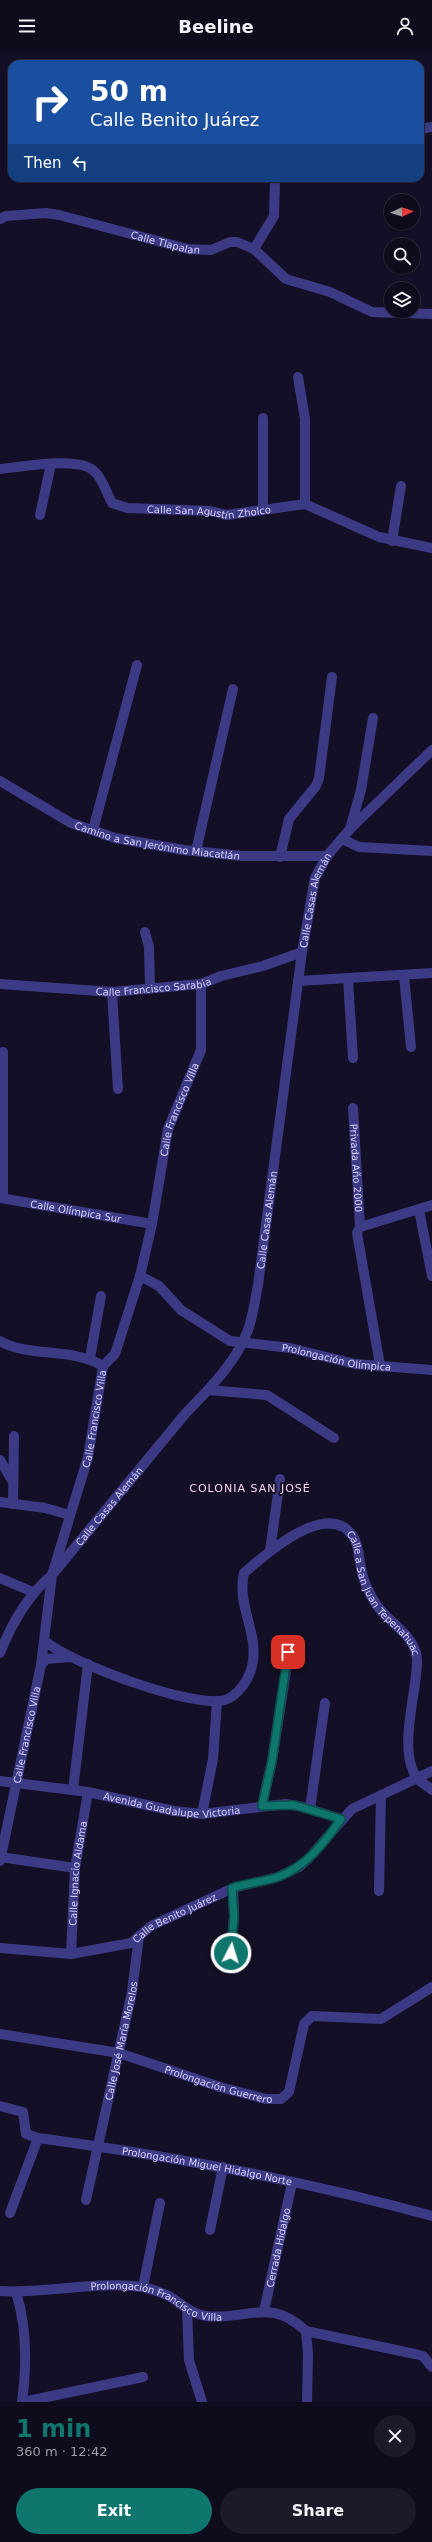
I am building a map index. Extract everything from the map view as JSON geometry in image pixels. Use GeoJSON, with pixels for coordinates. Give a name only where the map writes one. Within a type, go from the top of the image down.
{"type":"FeatureCollection","features":[{"type":"Feature","properties":{"kind":"street"},"geometry":{"type":"LineString","coordinates":[[254,249],[274,216],[275,182]]}},
{"type":"Feature","properties":{"kind":"street","name":"Calle Tlapalan"},"geometry":{"type":"LineString","coordinates":[[0,219],[6,216],[46,213],[188,249],[211,250],[230,242],[246,245],[254,249],[286,279],[330,292],[372,312],[432,314]]}},
{"type":"Feature","properties":{"kind":"street"},"geometry":{"type":"LineString","coordinates":[[298,377],[305,419],[305,504]]}},
{"type":"Feature","properties":{"kind":"street"},"geometry":{"type":"LineString","coordinates":[[263,418],[263,509]]}},
{"type":"Feature","properties":{"kind":"street"},"geometry":{"type":"LineString","coordinates":[[40,515],[52,464]]}},
{"type":"Feature","properties":{"kind":"street","name":"Calle San Agustín Zholco"},"geometry":{"type":"LineString","coordinates":[[0,469],[52,464],[82,465],[95,471],[112,503],[128,508],[210,511],[227,514],[245,514],[263,509],[305,504],[392,541],[432,548]]}},
{"type":"Feature","properties":{"kind":"street"},"geometry":{"type":"LineString","coordinates":[[392,541],[401,486]]}},
{"type":"Feature","properties":{"kind":"street"},"geometry":{"type":"LineString","coordinates":[[93,830],[137,665]]}},
{"type":"Feature","properties":{"kind":"street"},"geometry":{"type":"LineString","coordinates":[[280,857],[289,819],[316,786],[332,677]]}},
{"type":"Feature","properties":{"kind":"street"},"geometry":{"type":"LineString","coordinates":[[196,851],[233,689]]}},
{"type":"Feature","properties":{"kind":"street"},"geometry":{"type":"LineString","coordinates":[[350,829],[361,790],[373,718]]}},
{"type":"Feature","properties":{"kind":"street","name":"Calle Casas Alemán"},"geometry":{"type":"LineString","coordinates":[[0,1653],[12,1624],[33,1592],[52,1575],[185,1414],[208,1390],[241,1344],[247,1331],[258,1285],[302,952],[315,878],[327,856],[350,829],[432,750]]}},
{"type":"Feature","properties":{"kind":"street","name":"Camino a San Jerónimo Miacatlán"},"geometry":{"type":"LineString","coordinates":[[0,781],[71,823],[115,838],[196,851],[280,857],[327,856]]}},
{"type":"Feature","properties":{"kind":"street"},"geometry":{"type":"LineString","coordinates":[[342,838],[360,847],[432,852]]}},
{"type":"Feature","properties":{"kind":"street"},"geometry":{"type":"LineString","coordinates":[[145,932],[149,947],[150,988]]}},
{"type":"Feature","properties":{"kind":"street","name":"Calle Francisco Sarabia"},"geometry":{"type":"LineString","coordinates":[[0,984],[112,992],[201,984],[220,976],[263,966],[302,952]]}},
{"type":"Feature","properties":{"kind":"street"},"geometry":{"type":"LineString","coordinates":[[298,981],[404,976],[432,973]]}},
{"type":"Feature","properties":{"kind":"street"},"geometry":{"type":"LineString","coordinates":[[404,976],[410,1047]]}},
{"type":"Feature","properties":{"kind":"street"},"geometry":{"type":"LineString","coordinates":[[348,979],[353,1058]]}},
{"type":"Feature","properties":{"kind":"street","name":"Calle Francisco Villa"},"geometry":{"type":"LineString","coordinates":[[0,1858],[41,1665],[52,1575],[88,1457],[103,1366],[114,1354],[140,1276],[152,1224],[168,1129],[201,1050],[201,984]]}},
{"type":"Feature","properties":{"kind":"street"},"geometry":{"type":"LineString","coordinates":[[112,992],[118,1089]]}},
{"type":"Feature","properties":{"kind":"street"},"geometry":{"type":"LineString","coordinates":[[1,1198],[3,1052]]}},
{"type":"Feature","properties":{"kind":"street","name":"Privada Año 2000"},"geometry":{"type":"LineString","coordinates":[[353,1108],[360,1227],[357,1238],[380,1365]]}},
{"type":"Feature","properties":{"kind":"street","name":"Calle Olímpica Sur"},"geometry":{"type":"LineString","coordinates":[[1,1198],[152,1224]]}},
{"type":"Feature","properties":{"kind":"street"},"geometry":{"type":"LineString","coordinates":[[360,1227],[432,1205]]}},
{"type":"Feature","properties":{"kind":"street"},"geometry":{"type":"LineString","coordinates":[[419,1210],[432,1276]]}},
{"type":"Feature","properties":{"kind":"street","name":"Prolongación Olímpica"},"geometry":{"type":"LineString","coordinates":[[140,1276],[159,1286],[181,1310],[230,1341],[241,1344],[290,1348],[356,1364],[432,1370]]}},
{"type":"Feature","properties":{"kind":"street"},"geometry":{"type":"LineString","coordinates":[[90,1358],[101,1296]]}},
{"type":"Feature","properties":{"kind":"street"},"geometry":{"type":"LineString","coordinates":[[0,1341],[19,1348],[90,1358],[103,1366]]}},
{"type":"Feature","properties":{"kind":"street"},"geometry":{"type":"LineString","coordinates":[[208,1390],[267,1394],[314,1427],[334,1438]]}},
{"type":"Feature","properties":{"kind":"street"},"geometry":{"type":"LineString","coordinates":[[13,1504],[14,1436]]}},
{"type":"Feature","properties":{"kind":"street"},"geometry":{"type":"LineString","coordinates":[[0,1460],[13,1482]]}},
{"type":"Feature","properties":{"kind":"street"},"geometry":{"type":"LineString","coordinates":[[270,1551],[280,1479]]}},
{"type":"Feature","properties":{"kind":"street"},"geometry":{"type":"LineString","coordinates":[[0,1502],[45,1508],[70,1515]]}},
{"type":"Feature","properties":{"kind":"street","name":"Calle a San Juan Tepenahuac"},"geometry":{"type":"LineString","coordinates":[[45,1641],[71,1657],[166,1693],[194,1700],[217,1701],[231,1698],[243,1685],[252,1667],[254,1646],[246,1614],[242,1582],[244,1573],[270,1551],[314,1525],[329,1523],[340,1525],[354,1538],[364,1580],[377,1606],[409,1639],[417,1658],[409,1745],[417,1778]]}},
{"type":"Feature","properties":{"kind":"street"},"geometry":{"type":"LineString","coordinates":[[0,1578],[33,1592]]}},
{"type":"Feature","properties":{"kind":"street"},"geometry":{"type":"LineString","coordinates":[[262,1806],[272,1761],[288,1652]]}},
{"type":"Feature","properties":{"kind":"street"},"geometry":{"type":"LineString","coordinates":[[41,1665],[46,1660],[71,1657]]}},
{"type":"Feature","properties":{"kind":"street"},"geometry":{"type":"LineString","coordinates":[[73,1790],[88,1664]]}},
{"type":"Feature","properties":{"kind":"street"},"geometry":{"type":"LineString","coordinates":[[202,1814],[213,1759],[217,1701]]}},
{"type":"Feature","properties":{"kind":"street"},"geometry":{"type":"LineString","coordinates":[[310,1809],[324,1703]]}},
{"type":"Feature","properties":{"kind":"street","name":"Calle Benito Juárez"},"geometry":{"type":"LineString","coordinates":[[0,1948],[71,1954],[124,1945],[139,1936],[151,1926],[232,1888],[278,1877],[299,1867],[326,1840],[341,1819],[352,1809],[432,1771]]}},
{"type":"Feature","properties":{"kind":"street"},"geometry":{"type":"LineString","coordinates":[[417,1778],[432,1790]]}},
{"type":"Feature","properties":{"kind":"street","name":"Avenida Guadalupe Victoria"},"geometry":{"type":"LineString","coordinates":[[0,1781],[88,1792],[174,1812],[202,1814],[286,1804],[310,1809],[341,1819]]}},
{"type":"Feature","properties":{"kind":"street","name":"Calle Ignacio Aldama"},"geometry":{"type":"LineString","coordinates":[[71,1954],[75,1868],[88,1792]]}},
{"type":"Feature","properties":{"kind":"street"},"geometry":{"type":"LineString","coordinates":[[379,1891],[381,1794]]}},
{"type":"Feature","properties":{"kind":"street"},"geometry":{"type":"LineString","coordinates":[[0,1858],[75,1868]]}},
{"type":"Feature","properties":{"kind":"street"},"geometry":{"type":"LineString","coordinates":[[231,1953],[234,1917],[232,1888]]}},
{"type":"Feature","properties":{"kind":"street","name":"Calle José María Morelos"},"geometry":{"type":"LineString","coordinates":[[86,2200],[132,1992],[139,1936]]}},
{"type":"Feature","properties":{"kind":"street","name":"Prolongación Guerrero"},"geometry":{"type":"LineString","coordinates":[[119,2053],[220,2088],[266,2099],[281,2099],[289,2092],[304,2024],[307,2018],[312,2016],[381,2019],[432,1987]]}},
{"type":"Feature","properties":{"kind":"street"},"geometry":{"type":"LineString","coordinates":[[0,2034],[119,2053]]}},
{"type":"Feature","properties":{"kind":"street"},"geometry":{"type":"LineString","coordinates":[[0,2106],[24,2112],[26,2134],[38,2138],[10,2213]]}},
{"type":"Feature","properties":{"kind":"street","name":"Prolongación Miguel Hidalgo Norte"},"geometry":{"type":"LineString","coordinates":[[38,2138],[98,2146],[224,2168],[432,2216]]}},
{"type":"Feature","properties":{"kind":"street"},"geometry":{"type":"LineString","coordinates":[[210,2230],[224,2168]]}},
{"type":"Feature","properties":{"kind":"street","name":"Cerrada Hidalgo"},"geometry":{"type":"LineString","coordinates":[[264,2312],[292,2183]]}},
{"type":"Feature","properties":{"kind":"street"},"geometry":{"type":"LineString","coordinates":[[143,2287],[160,2204]]}},
{"type":"Feature","properties":{"kind":"street","name":"Prolongación Francisco Villa"},"geometry":{"type":"LineString","coordinates":[[0,2291],[16,2292],[101,2285],[143,2287],[169,2296],[186,2309],[212,2316],[264,2312],[283,2314],[306,2331],[419,2355],[432,2366]]}},
{"type":"Feature","properties":{"kind":"street"},"geometry":{"type":"LineString","coordinates":[[16,2292],[24,2327],[25,2380],[23,2402],[143,2377]]}},
{"type":"Feature","properties":{"kind":"street"},"geometry":{"type":"LineString","coordinates":[[186,2309],[189,2360],[202,2402]]}},
{"type":"Feature","properties":{"kind":"street"},"geometry":{"type":"LineString","coordinates":[[306,2331],[308,2354],[307,2402]]}},
{"type":"Feature","properties":{"kind":"district","name":"COLONIA SAN JOSÉ"},"geometry":{"type":"Point","coordinates":[250,1488]}},
{"type":"Feature","properties":{"kind":"route"},"geometry":{"type":"LineString","coordinates":[[231,1953],[234,1917],[232,1888],[278,1877],[299,1867],[326,1840],[341,1819],[303,1806],[286,1804],[262,1806],[272,1761],[288,1652]]}}]}
